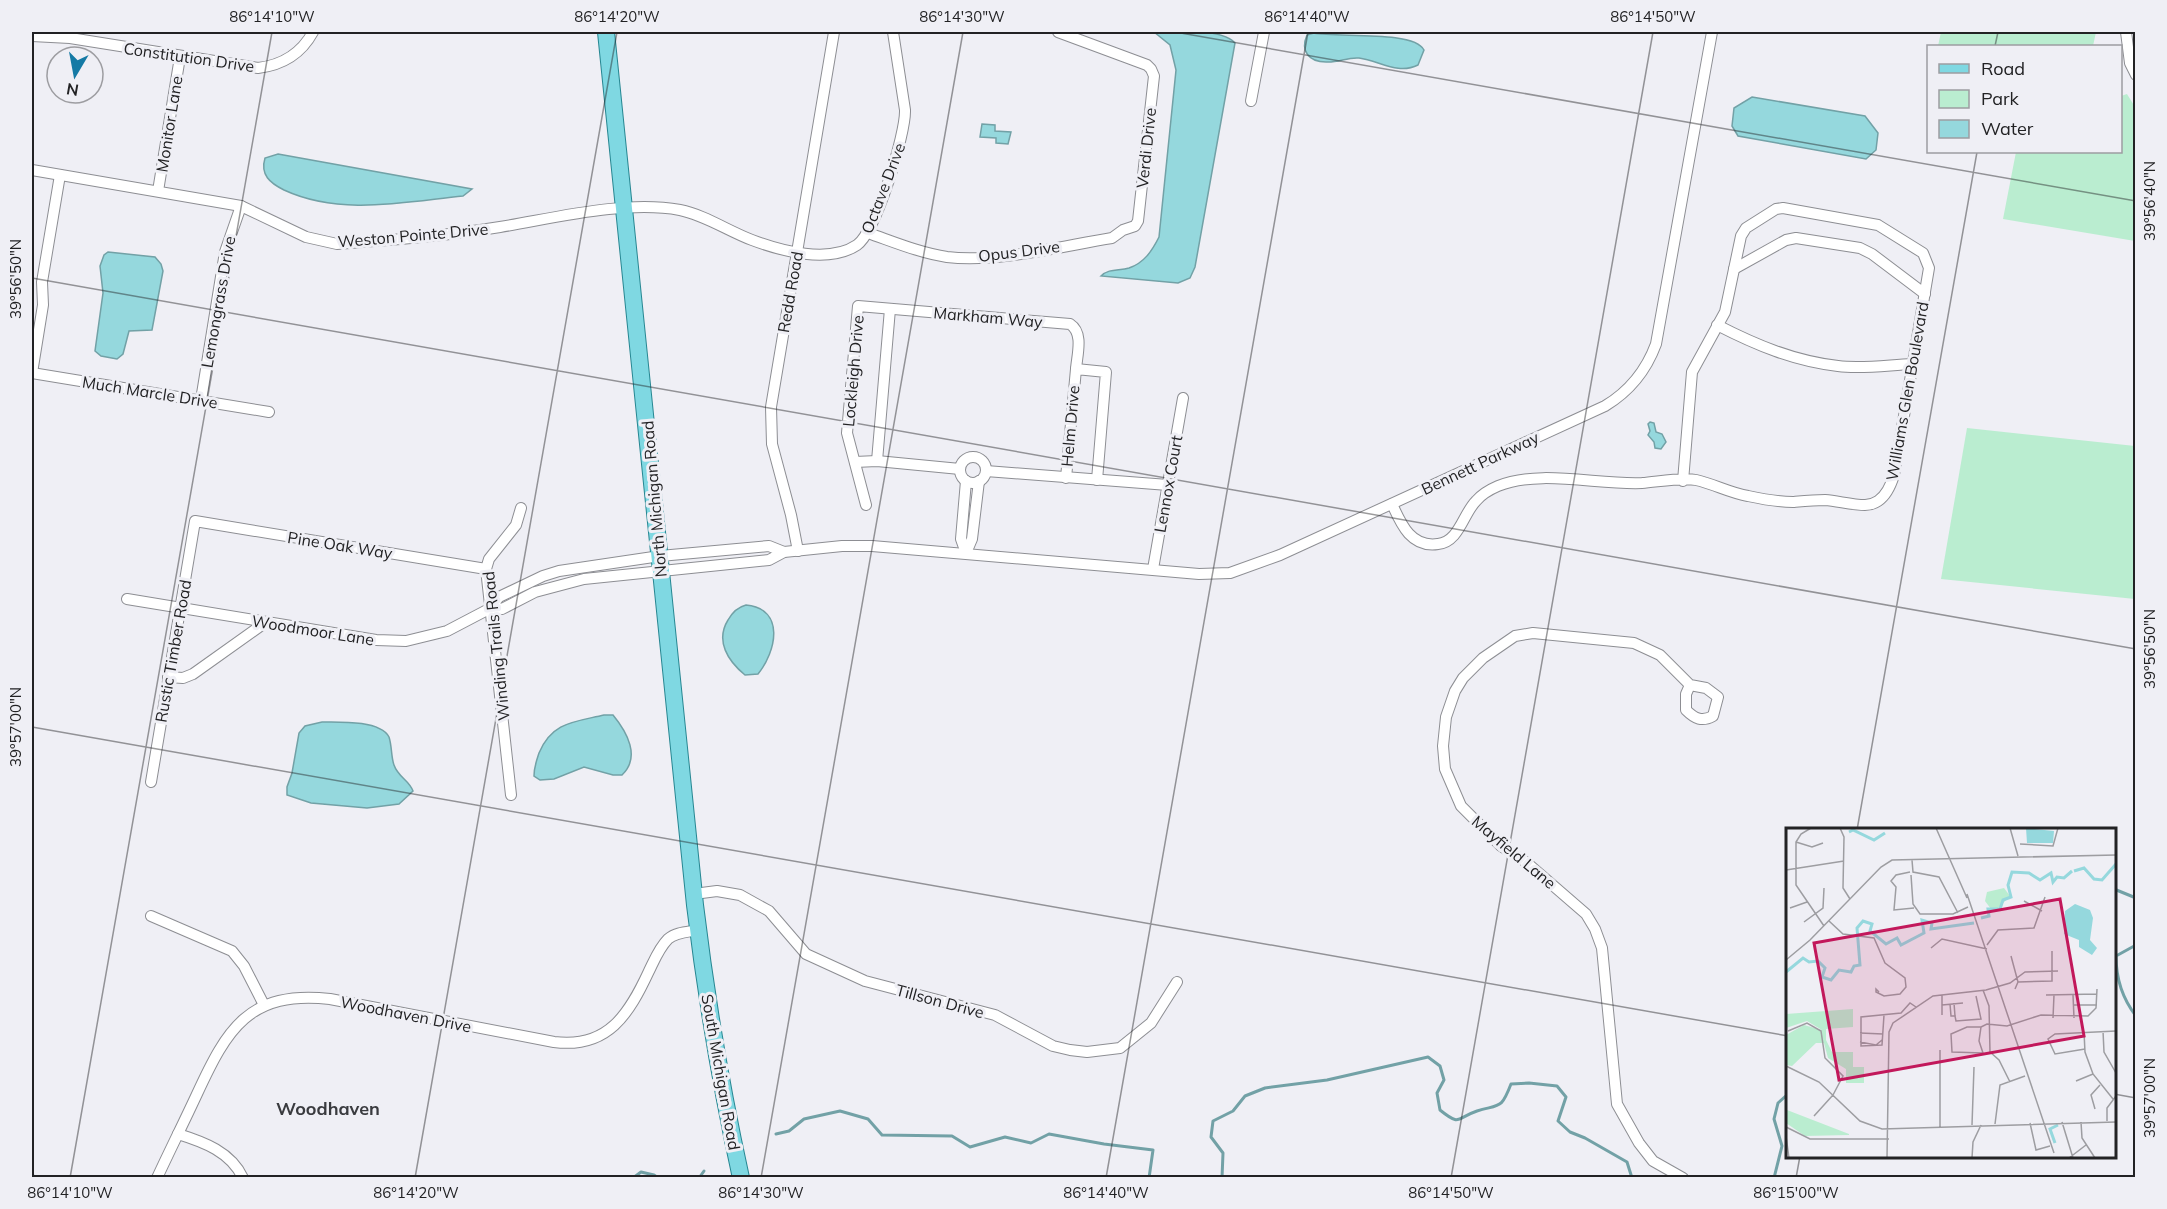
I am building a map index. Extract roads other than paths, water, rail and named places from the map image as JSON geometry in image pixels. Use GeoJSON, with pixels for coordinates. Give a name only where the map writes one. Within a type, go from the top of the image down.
{"type":"FeatureCollection","features":[{"type":"Feature","properties":{"kind":"main road","name":"North Michigan Road"},"geometry":{"type":"LineString","coordinates":[[606,32],[703,966]]}},
{"type":"Feature","properties":{"kind":"main road","name":"South Michigan Road"},"geometry":{"type":"LineString","coordinates":[[703,966],[727,1113],[741,1178]]}},
{"type":"Feature","properties":{"kind":"street","name":"Constitution Drive"},"geometry":{"type":"LineString","coordinates":[[32,36],[70,38],[249,68],[276,65],[296,54],[314,32]]}},
{"type":"Feature","properties":{"kind":"street","name":"Redd Road"},"geometry":{"type":"LineString","coordinates":[[798,550],[772,444],[770,421],[773,390],[834,32]]}},
{"type":"Feature","properties":{"kind":"street","name":"Octave Drive"},"geometry":{"type":"LineString","coordinates":[[797,251],[829,254],[845,250],[858,244],[868,233],[898,156],[906,122],[893,32]]}},
{"type":"Feature","properties":{"kind":"street","name":"Verdi Drive"},"geometry":{"type":"LineString","coordinates":[[1058,32],[1151,69],[1154,76],[1138,220],[1135,226]]}},
{"type":"Feature","properties":{"kind":"street"},"geometry":{"type":"LineString","coordinates":[[1251,101],[1264,32]]}},
{"type":"Feature","properties":{"kind":"street","name":"Bennett Parkway"},"geometry":{"type":"LineString","coordinates":[[660,564],[769,560],[784,552],[798,550],[872,546],[1199,573],[1230,573],[1280,555],[1605,406],[1626,391],[1643,371],[1651,357],[1660,330],[1712,32]]}},
{"type":"Feature","properties":{"kind":"street"},"geometry":{"type":"LineString","coordinates":[[2126,32],[2130,63],[2136,75]]}},
{"type":"Feature","properties":{"kind":"street","name":"Monitor Lane"},"geometry":{"type":"LineString","coordinates":[[158,191],[180,57]]}},
{"type":"Feature","properties":{"kind":"street","name":"Weston Pointe Drive"},"geometry":{"type":"LineString","coordinates":[[32,170],[241,206],[306,237],[337,244],[448,235],[603,210],[648,208],[681,211],[722,226],[750,240],[772,247],[797,251]]}},
{"type":"Feature","properties":{"kind":"street"},"geometry":{"type":"LineString","coordinates":[[32,373],[43,300],[37,281],[60,175]]}},
{"type":"Feature","properties":{"kind":"street","name":"Lemongrass Drive"},"geometry":{"type":"LineString","coordinates":[[201,400],[225,252],[241,206]]}},
{"type":"Feature","properties":{"kind":"street","name":"Williams Glen Boulevard"},"geometry":{"type":"LineString","coordinates":[[1392,504],[1404,530],[1415,540],[1437,545],[1452,538],[1475,501],[1496,487],[1529,478],[1616,484],[1683,481],[1694,480],[1745,496],[1791,502],[1824,500],[1867,506],[1877,501],[1891,486],[1894,475],[1929,268],[1928,260],[1923,253],[1878,225],[1783,208],[1776,209],[1746,228],[1741,236],[1725,312],[1692,372],[1683,481]]}},
{"type":"Feature","properties":{"kind":"street","name":"Opus Drive"},"geometry":{"type":"LineString","coordinates":[[868,233],[930,254],[949,257],[991,257],[1112,238],[1123,230],[1135,226]]}},
{"type":"Feature","properties":{"kind":"street","name":"Williams Glen Boulevard"},"geometry":{"type":"LineString","coordinates":[[1734,269],[1785,240],[1796,238],[1860,248],[1925,294]]}},
{"type":"Feature","properties":{"kind":"street","name":"Markham Way"},"geometry":{"type":"LineString","coordinates":[[858,306],[1070,324],[1078,333],[1076,369]]}},
{"type":"Feature","properties":{"kind":"street","name":"Lockleigh Drive"},"geometry":{"type":"LineString","coordinates":[[858,306],[847,433],[866,506]]}},
{"type":"Feature","properties":{"kind":"street","name":"Lockleigh Drive"},"geometry":{"type":"LineString","coordinates":[[877,461],[890,309]]}},
{"type":"Feature","properties":{"kind":"street"},"geometry":{"type":"LineString","coordinates":[[1717,325],[1753,344],[1789,357],[1839,366],[1912,364]]}},
{"type":"Feature","properties":{"kind":"street","name":"Helm Drive"},"geometry":{"type":"LineString","coordinates":[[1066,478],[1076,369],[1106,372],[1097,480]]}},
{"type":"Feature","properties":{"kind":"street","name":"Much Marcle Drive"},"geometry":{"type":"LineString","coordinates":[[32,373],[269,412]]}},
{"type":"Feature","properties":{"kind":"street","name":"Lennox Court"},"geometry":{"type":"LineString","coordinates":[[1153,569],[1183,398]]}},
{"type":"Feature","properties":{"kind":"street"},"geometry":{"type":"LineString","coordinates":[[974,457],[982,460],[986,471],[984,477],[972,483],[966,481],[960,469],[966,458],[974,457]]}},
{"type":"Feature","properties":{"kind":"street"},"geometry":{"type":"LineString","coordinates":[[855,462],[877,461],[960,469]]}},
{"type":"Feature","properties":{"kind":"street"},"geometry":{"type":"LineString","coordinates":[[986,471],[1168,485]]}},
{"type":"Feature","properties":{"kind":"street"},"geometry":{"type":"LineString","coordinates":[[966,481],[962,538],[966,553]]}},
{"type":"Feature","properties":{"kind":"street"},"geometry":{"type":"LineString","coordinates":[[966,553],[972,539],[979,481]]}},
{"type":"Feature","properties":{"kind":"street","name":"Winding Trails Road"},"geometry":{"type":"LineString","coordinates":[[511,795],[486,569],[489,559],[516,525],[521,508]]}},
{"type":"Feature","properties":{"kind":"street","name":"Pine Oak Way"},"geometry":{"type":"LineString","coordinates":[[195,520],[486,569]]}},
{"type":"Feature","properties":{"kind":"street","name":"Rustic Timber Road"},"geometry":{"type":"LineString","coordinates":[[151,782],[195,520]]}},
{"type":"Feature","properties":{"kind":"street","name":"Woodmoor Lane"},"geometry":{"type":"LineString","coordinates":[[127,599],[376,640],[406,641],[447,631],[491,608],[502,609],[535,592],[584,579],[660,564]]}},
{"type":"Feature","properties":{"kind":"street"},"geometry":{"type":"LineString","coordinates":[[168,676],[183,678],[193,674],[266,622]]}},
{"type":"Feature","properties":{"kind":"street","name":"Mayfield Lane"},"geometry":{"type":"LineString","coordinates":[[1683,1178],[1653,1161],[1617,1104],[1602,948],[1595,929],[1586,914],[1527,862],[1501,846],[1461,806],[1445,769],[1443,732],[1449,703],[1462,678],[1483,658],[1515,636],[1533,633],[1634,642],[1660,655],[1689,685]]}},
{"type":"Feature","properties":{"kind":"street","name":"Tillson Drive"},"geometry":{"type":"LineString","coordinates":[[694,894],[717,891],[741,895],[769,911],[806,954],[866,981],[995,1015],[1053,1046],[1070,1050],[1087,1052],[1120,1048],[1151,1023],[1177,982]]}},
{"type":"Feature","properties":{"kind":"street"},"geometry":{"type":"LineString","coordinates":[[151,916],[232,951],[244,966],[264,1005]]}},
{"type":"Feature","properties":{"kind":"street","name":"Woodhaven Drive"},"geometry":{"type":"LineString","coordinates":[[157,1178],[221,1045],[242,1021],[264,1005],[290,999],[314,997],[554,1042],[578,1043],[602,1034],[630,1010],[659,951],[667,940],[679,933],[698,930]]}},
{"type":"Feature","properties":{"kind":"street"},"geometry":{"type":"LineString","coordinates":[[178,1134],[226,1155],[237,1166],[243,1178]]}},
{"type":"Feature","properties":{"kind":"water"},"geometry":{"type":"Polygon","coordinates":[[[1154,32],[1208,33],[1228,38],[1235,43],[1195,267],[1190,278],[1178,283],[1101,276],[1107,272],[1129,268],[1139,263],[1150,252],[1159,237],[1176,70],[1170,45],[1154,32]]]}},
{"type":"Feature","properties":{"kind":"water"},"geometry":{"type":"Polygon","coordinates":[[[1314,33],[1391,37],[1417,44],[1424,50],[1418,65],[1403,69],[1359,58],[1320,61],[1311,58],[1305,51],[1307,35],[1314,33]]]}},
{"type":"Feature","properties":{"kind":"water"},"geometry":{"type":"Polygon","coordinates":[[[1752,97],[1865,116],[1878,133],[1876,150],[1866,159],[1738,136],[1732,126],[1734,108],[1752,97]]]}},
{"type":"Feature","properties":{"kind":"water"},"geometry":{"type":"Polygon","coordinates":[[[982,124],[995,125],[995,131],[1011,132],[1008,144],[996,143],[996,138],[980,137],[982,124]]]}},
{"type":"Feature","properties":{"kind":"water"},"geometry":{"type":"Polygon","coordinates":[[[278,154],[472,189],[463,196],[395,204],[327,203],[284,190],[267,178],[264,169],[265,158],[278,154]]]}},
{"type":"Feature","properties":{"kind":"water"},"geometry":{"type":"Polygon","coordinates":[[[108,252],[155,257],[163,271],[152,330],[129,331],[123,354],[117,359],[101,356],[95,351],[103,293],[100,266],[104,255],[108,252]]]}},
{"type":"Feature","properties":{"kind":"water"},"geometry":{"type":"Polygon","coordinates":[[[1650,422],[1654,423],[1656,432],[1662,434],[1666,442],[1661,449],[1655,448],[1654,442],[1648,435],[1650,422]]]}},
{"type":"Feature","properties":{"kind":"water"},"geometry":{"type":"Polygon","coordinates":[[[746,605],[759,608],[767,614],[774,633],[773,644],[758,674],[745,675],[733,663],[723,643],[724,628],[731,615],[746,605]]]}},
{"type":"Feature","properties":{"kind":"water"},"geometry":{"type":"Polygon","coordinates":[[[604,715],[613,715],[630,745],[631,760],[622,775],[613,775],[584,767],[554,779],[540,780],[534,776],[539,753],[550,735],[565,725],[604,715]]]}},
{"type":"Feature","properties":{"kind":"water"},"geometry":{"type":"Polygon","coordinates":[[[322,722],[358,723],[384,731],[389,737],[396,769],[413,791],[399,804],[367,808],[311,803],[287,795],[299,733],[305,726],[322,722]]]}},
{"type":"Feature","properties":{"kind":"waterway"},"geometry":{"type":"LineString","coordinates":[[2116,890],[2136,898]]}},
{"type":"Feature","properties":{"kind":"waterway"},"geometry":{"type":"LineString","coordinates":[[2136,945],[2116,956],[2121,988],[2136,1016]]}},
{"type":"Feature","properties":{"kind":"waterway"},"geometry":{"type":"LineString","coordinates":[[1222,1178],[1223,1153],[1211,1137],[1213,1121],[1233,1111],[1245,1096],[1265,1088],[1327,1080],[1428,1057],[1440,1066],[1444,1080],[1437,1093],[1440,1110],[1455,1120],[1499,1105],[1511,1084],[1557,1086],[1566,1097],[1558,1121],[1570,1132],[1627,1162],[1632,1178]]}},
{"type":"Feature","properties":{"kind":"waterway"},"geometry":{"type":"LineString","coordinates":[[1774,1178],[1782,1146],[1774,1119],[1778,1103],[1786,1096]]}},
{"type":"Feature","properties":{"kind":"waterway"},"geometry":{"type":"LineString","coordinates":[[776,1134],[789,1131],[804,1119],[840,1111],[868,1119],[882,1135],[952,1136],[970,1147],[1005,1137],[1031,1143],[1049,1134],[1153,1150],[1149,1178]]}},
{"type":"Feature","properties":{"kind":"waterway"},"geometry":{"type":"LineString","coordinates":[[699,1178],[704,1171]]}},
{"type":"Feature","properties":{"kind":"waterway"},"geometry":{"type":"LineString","coordinates":[[633,1178],[641,1172],[658,1178]]}},
{"type":"Feature","properties":{"kind":"district","name":"Woodhaven"},"geometry":{"type":"Point","coordinates":[328,1108]}}]}
